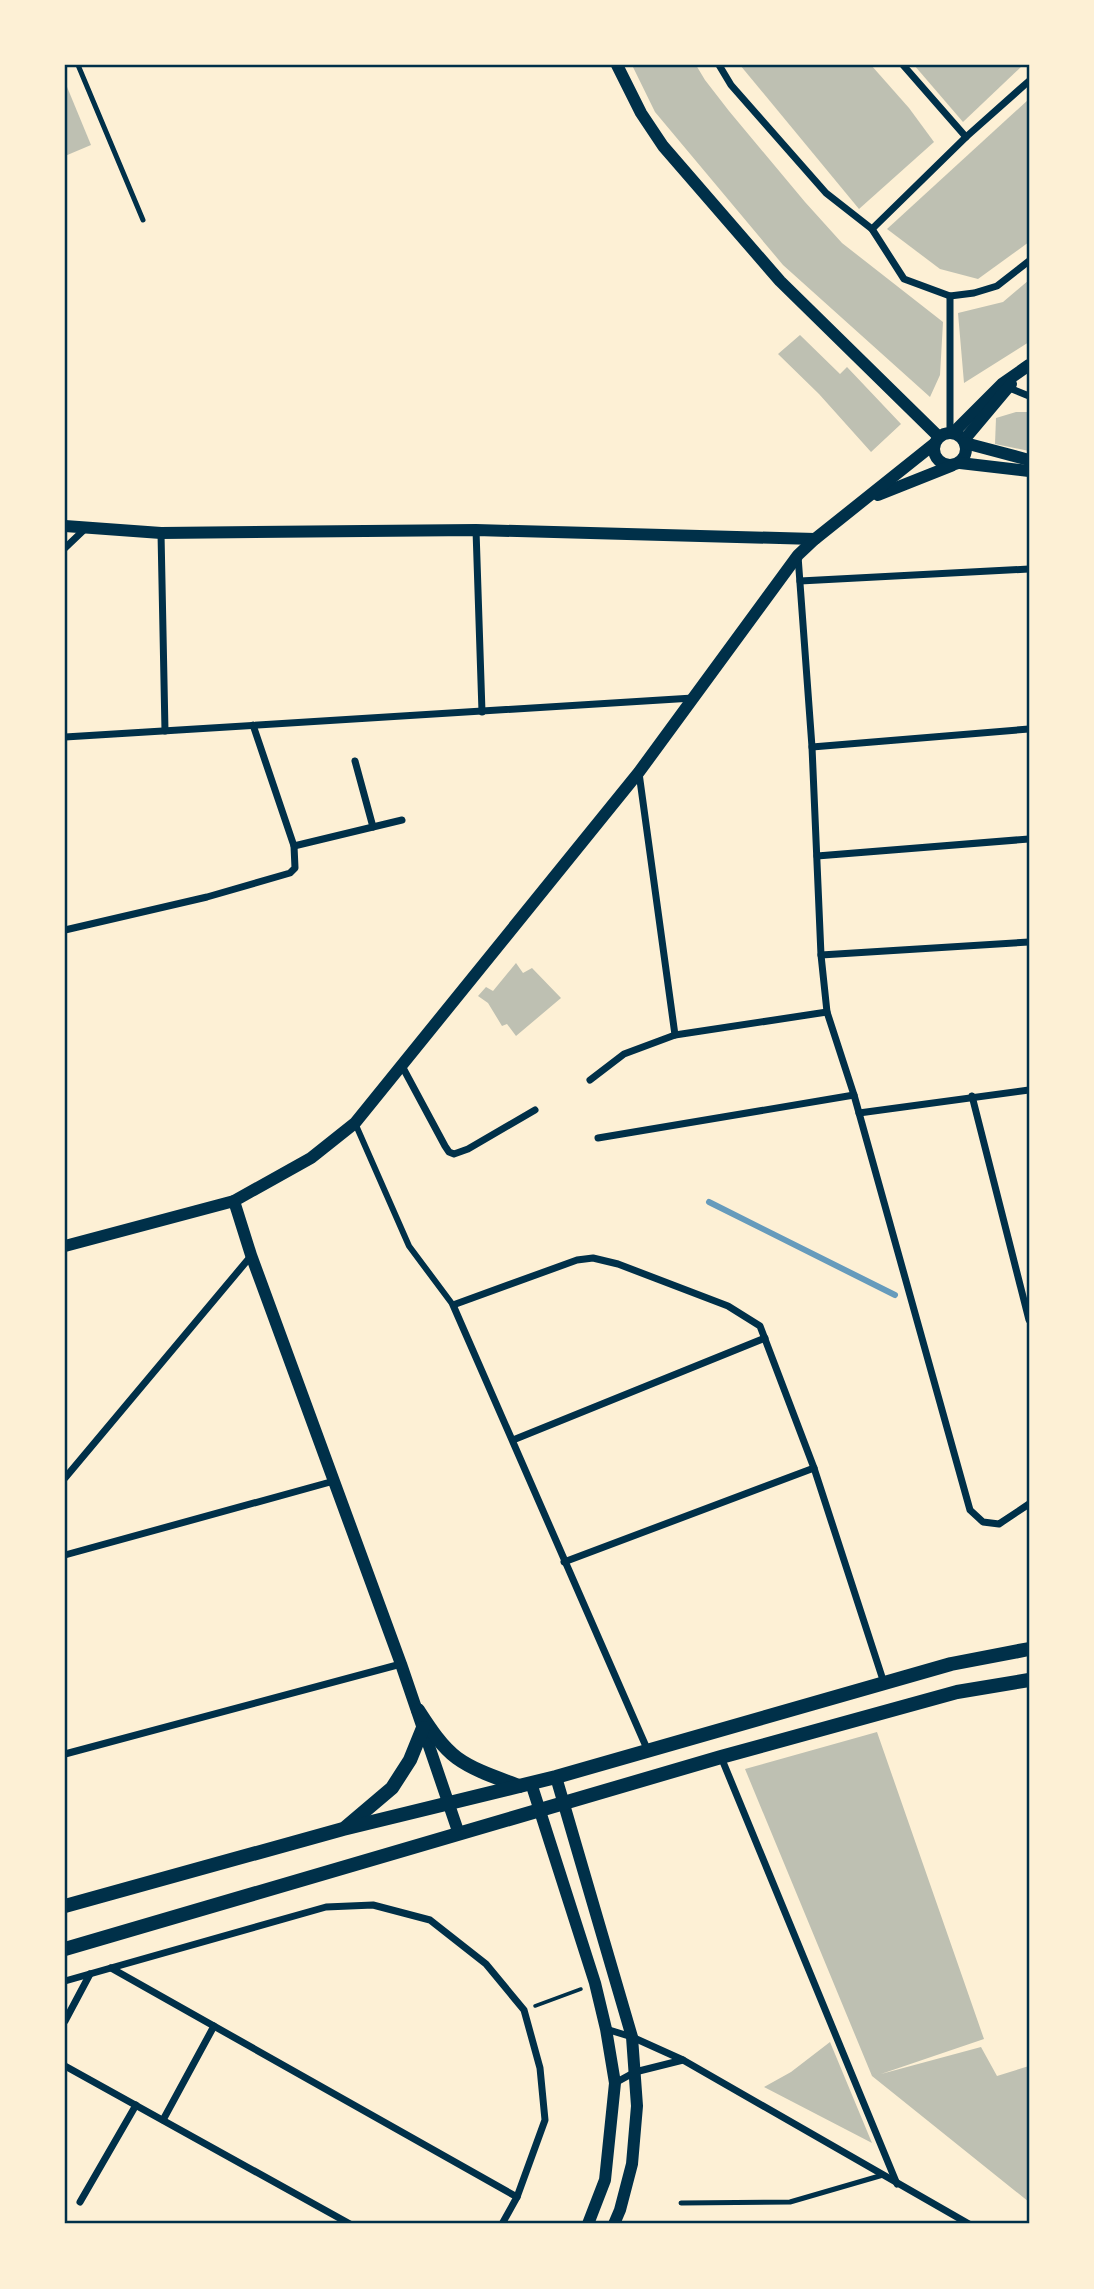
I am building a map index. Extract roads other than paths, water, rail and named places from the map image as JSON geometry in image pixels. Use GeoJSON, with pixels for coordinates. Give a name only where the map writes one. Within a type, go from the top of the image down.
{"type":"FeatureCollection","features":[{"type":"Feature","properties":{"kind":"main road"},"geometry":{"type":"LineString","coordinates":[[65,1906],[343,1829],[556,1777],[951,1664],[1029,1649]]}},
{"type":"Feature","properties":{"kind":"main road"},"geometry":{"type":"LineString","coordinates":[[65,1949],[721,1756],[957,1692],[1029,1679]]}},
{"type":"Feature","properties":{"kind":"main road"},"geometry":{"type":"LineString","coordinates":[[418,1710],[435,1735],[457,1758],[487,1774],[525,1784]]}},
{"type":"Feature","properties":{"kind":"main road"},"geometry":{"type":"LineString","coordinates":[[343,1829],[392,1788],[410,1760],[423,1728]]}},
{"type":"Feature","properties":{"kind":"street"},"geometry":{"type":"LineString","coordinates":[[617,65],[641,113],[663,146],[780,281],[966,454],[956,464],[865,501]]}},
{"type":"Feature","properties":{"kind":"street"},"geometry":{"type":"LineString","coordinates":[[719,65],[731,86],[826,193],[872,229],[904,279],[950,296],[986,291],[997,286],[1029,261]]}},
{"type":"Feature","properties":{"kind":"street"},"geometry":{"type":"LineString","coordinates":[[903,65],[966,137]]}},
{"type":"Feature","properties":{"kind":"street"},"geometry":{"type":"LineString","coordinates":[[872,229],[966,137],[1029,81]]}},
{"type":"Feature","properties":{"kind":"street"},"geometry":{"type":"LineString","coordinates":[[950,296],[951,438],[937,459],[956,464],[1029,471]]}},
{"type":"Feature","properties":{"kind":"street"},"geometry":{"type":"LineString","coordinates":[[65,1246],[234,1201],[311,1158],[355,1123],[639,772],[798,555],[815,539],[951,438],[1029,365]]}},
{"type":"Feature","properties":{"kind":"street"},"geometry":{"type":"LineString","coordinates":[[1005,386],[1029,396]]}},
{"type":"Feature","properties":{"kind":"street"},"geometry":{"type":"LineString","coordinates":[[951,438],[1029,460]]}},
{"type":"Feature","properties":{"kind":"street"},"geometry":{"type":"LineString","coordinates":[[65,526],[161,533],[476,530],[815,539]]}},
{"type":"Feature","properties":{"kind":"street"},"geometry":{"type":"LineString","coordinates":[[65,548],[88,527]]}},
{"type":"Feature","properties":{"kind":"street"},"geometry":{"type":"LineString","coordinates":[[476,530],[482,712]]}},
{"type":"Feature","properties":{"kind":"street"},"geometry":{"type":"LineString","coordinates":[[161,533],[165,731]]}},
{"type":"Feature","properties":{"kind":"street"},"geometry":{"type":"LineString","coordinates":[[798,555],[812,747],[821,955],[827,1012],[855,1094],[970,1510],[983,1521],[999,1524],[1029,1504]]}},
{"type":"Feature","properties":{"kind":"street"},"geometry":{"type":"LineString","coordinates":[[800,581],[1029,569]]}},
{"type":"Feature","properties":{"kind":"street"},"geometry":{"type":"LineString","coordinates":[[65,737],[695,698]]}},
{"type":"Feature","properties":{"kind":"street"},"geometry":{"type":"LineString","coordinates":[[65,930],[207,897],[290,873],[295,868],[294,846],[253,725]]}},
{"type":"Feature","properties":{"kind":"street"},"geometry":{"type":"LineString","coordinates":[[812,747],[1029,729]]}},
{"type":"Feature","properties":{"kind":"street"},"geometry":{"type":"LineString","coordinates":[[355,761],[373,827]]}},
{"type":"Feature","properties":{"kind":"street"},"geometry":{"type":"LineString","coordinates":[[639,772],[676,1035]]}},
{"type":"Feature","properties":{"kind":"street"},"geometry":{"type":"LineString","coordinates":[[294,846],[402,820]]}},
{"type":"Feature","properties":{"kind":"street"},"geometry":{"type":"LineString","coordinates":[[817,856],[1029,839]]}},
{"type":"Feature","properties":{"kind":"street"},"geometry":{"type":"LineString","coordinates":[[821,955],[1029,942]]}},
{"type":"Feature","properties":{"kind":"street"},"geometry":{"type":"LineString","coordinates":[[590,1080],[624,1054],[676,1035],[827,1012]]}},
{"type":"Feature","properties":{"kind":"street"},"geometry":{"type":"LineString","coordinates":[[402,1066],[444,1146],[454,1154],[468,1149],[535,1110]]}},
{"type":"Feature","properties":{"kind":"street"},"geometry":{"type":"LineString","coordinates":[[859,1113],[1029,1090]]}},
{"type":"Feature","properties":{"kind":"street"},"geometry":{"type":"LineString","coordinates":[[598,1138],[855,1094]]}},
{"type":"Feature","properties":{"kind":"street"},"geometry":{"type":"LineString","coordinates":[[972,1096],[1029,1320]]}},
{"type":"Feature","properties":{"kind":"street"},"geometry":{"type":"LineString","coordinates":[[355,1123],[409,1246],[453,1305],[648,1751]]}},
{"type":"Feature","properties":{"kind":"street"},"geometry":{"type":"LineString","coordinates":[[234,1201],[251,1255],[418,1710],[459,1834]]}},
{"type":"Feature","properties":{"kind":"street"},"geometry":{"type":"LineString","coordinates":[[65,1478],[251,1255]]}},
{"type":"Feature","properties":{"kind":"street"},"geometry":{"type":"LineString","coordinates":[[453,1305],[577,1260],[593,1258],[618,1264],[729,1307],[760,1326],[814,1468],[884,1684]]}},
{"type":"Feature","properties":{"kind":"street"},"geometry":{"type":"LineString","coordinates":[[513,1440],[765,1338]]}},
{"type":"Feature","properties":{"kind":"street"},"geometry":{"type":"LineString","coordinates":[[564,1562],[814,1468]]}},
{"type":"Feature","properties":{"kind":"street"},"geometry":{"type":"LineString","coordinates":[[65,1555],[334,1481]]}},
{"type":"Feature","properties":{"kind":"street"},"geometry":{"type":"LineString","coordinates":[[65,1754],[401,1664]]}},
{"type":"Feature","properties":{"kind":"street"},"geometry":{"type":"LineString","coordinates":[[721,1756],[897,2184]]}},
{"type":"Feature","properties":{"kind":"street"},"geometry":{"type":"LineString","coordinates":[[556,1777],[632,2037],[637,2106],[632,2164],[614,2224]]}},
{"type":"Feature","properties":{"kind":"street"},"geometry":{"type":"LineString","coordinates":[[525,1784],[538,1810],[595,1983],[615,2083],[605,2180],[588,2224]]}},
{"type":"Feature","properties":{"kind":"street"},"geometry":{"type":"LineString","coordinates":[[65,1981],[326,1907],[373,1905],[429,1920],[486,1964],[524,2010],[540,2068],[545,2120],[517,2197],[502,2224]]}},
{"type":"Feature","properties":{"kind":"street"},"geometry":{"type":"LineString","coordinates":[[111,1968],[517,2197]]}},
{"type":"Feature","properties":{"kind":"street"},"geometry":{"type":"LineString","coordinates":[[65,2021],[90,1974]]}},
{"type":"Feature","properties":{"kind":"street"},"geometry":{"type":"LineString","coordinates":[[163,2120],[214,2026]]}},
{"type":"Feature","properties":{"kind":"street"},"geometry":{"type":"LineString","coordinates":[[606,2029],[632,2037],[683,2060],[969,2224]]}},
{"type":"Feature","properties":{"kind":"street"},"geometry":{"type":"LineString","coordinates":[[615,2083],[635,2072],[683,2060]]}},
{"type":"Feature","properties":{"kind":"street"},"geometry":{"type":"LineString","coordinates":[[65,2066],[350,2224]]}},
{"type":"Feature","properties":{"kind":"street"},"geometry":{"type":"LineString","coordinates":[[80,2202],[136,2105]]}},
{"type":"Feature","properties":{"kind":"lane"},"geometry":{"type":"LineString","coordinates":[[78,65],[143,220]]}},
{"type":"Feature","properties":{"kind":"lane"},"geometry":{"type":"LineString","coordinates":[[681,2203],[790,2202],[883,2175]]}},
{"type":"Feature","properties":{"kind":"waterway"},"geometry":{"type":"LineString","coordinates":[[709,1202],[895,1295]]}}]}
